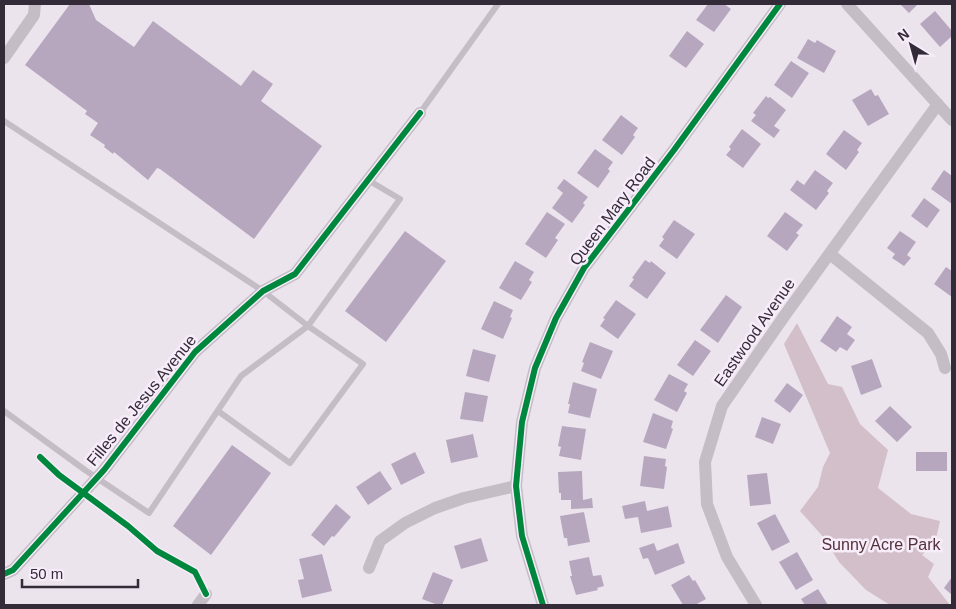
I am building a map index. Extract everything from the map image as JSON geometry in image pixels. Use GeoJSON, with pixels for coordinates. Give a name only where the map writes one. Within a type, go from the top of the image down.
{"type":"FeatureCollection","features":[{"type":"Feature","properties":{"kind":"street"},"geometry":{"type":"LineString","coordinates":[[4,58],[34,15],[34,4]]}},
{"type":"Feature","properties":{"kind":"street","name":"Queen Mary Road"},"geometry":{"type":"LineString","coordinates":[[543,605],[522,536],[516,486],[522,422],[535,368],[556,318],[584,268],[674,150],[780,4]]}},
{"type":"Feature","properties":{"kind":"street"},"geometry":{"type":"LineString","coordinates":[[847,4],[952,120]]}},
{"type":"Feature","properties":{"kind":"street","name":"Eastwood Avenue"},"geometry":{"type":"LineString","coordinates":[[756,605],[727,557],[707,504],[705,462],[722,406],[938,104]]}},
{"type":"Feature","properties":{"kind":"street","name":"Filles de Jesus Avenue"},"geometry":{"type":"LineString","coordinates":[[4,574],[13,570],[97,477],[195,352],[262,291],[295,274],[420,113]]}},
{"type":"Feature","properties":{"kind":"street"},"geometry":{"type":"LineString","coordinates":[[830,254],[928,333],[940,354],[945,368]]}},
{"type":"Feature","properties":{"kind":"street"},"geometry":{"type":"LineString","coordinates":[[369,568],[380,541],[406,523],[435,508],[464,498],[516,486]]}},
{"type":"Feature","properties":{"kind":"street"},"geometry":{"type":"LineString","coordinates":[[198,605],[206,594]]}},
{"type":"Feature","properties":{"kind":"lane"},"geometry":{"type":"LineString","coordinates":[[420,113],[498,4]]}},
{"type":"Feature","properties":{"kind":"lane"},"geometry":{"type":"LineString","coordinates":[[4,121],[262,291],[362,364],[290,463],[218,411]]}},
{"type":"Feature","properties":{"kind":"lane"},"geometry":{"type":"LineString","coordinates":[[4,411],[149,513],[241,376],[308,326],[400,200],[368,180]]}},
{"type":"Feature","properties":{"kind":"green space","name":"Sunny Acre Park"},"geometry":{"type":"Polygon","coordinates":[[[797,323],[828,384],[842,387],[860,424],[888,450],[878,488],[911,514],[940,521],[936,539],[922,555],[934,564],[928,577],[950,605],[890,605],[866,590],[839,562],[825,539],[800,511],[818,487],[823,467],[830,453],[784,344],[797,323]]]}},
{"type":"Feature","properties":{"kind":"building"},"geometry":{"type":"Polygon","coordinates":[[[70,4],[89,4],[96,20],[134,47],[153,21],[241,86],[253,70],[273,84],[261,101],[322,146],[254,239],[160,169],[157,168],[148,180],[114,152],[113,154],[104,147],[105,145],[90,135],[98,123],[85,114],[87,111],[25,65],[70,4]]]}},
{"type":"Feature","properties":{"kind":"building"},"geometry":{"type":"Polygon","coordinates":[[[708,4],[724,4],[731,9],[714,32],[696,20],[708,4]]]}},
{"type":"Feature","properties":{"kind":"building"},"geometry":{"type":"Polygon","coordinates":[[[900,4],[918,4],[909,13],[900,4]]]}},
{"type":"Feature","properties":{"kind":"building"},"geometry":{"type":"Polygon","coordinates":[[[935,11],[952,31],[952,36],[940,47],[920,24],[935,11]]]}},
{"type":"Feature","properties":{"kind":"building"},"geometry":{"type":"Polygon","coordinates":[[[687,31],[704,44],[686,68],[669,56],[687,31]]]}},
{"type":"Feature","properties":{"kind":"building"},"geometry":{"type":"Polygon","coordinates":[[[808,39],[815,43],[817,40],[836,51],[824,73],[797,58],[808,39]]]}},
{"type":"Feature","properties":{"kind":"building"},"geometry":{"type":"Polygon","coordinates":[[[791,61],[809,73],[792,98],[774,85],[791,61]]]}},
{"type":"Feature","properties":{"kind":"building"},"geometry":{"type":"Polygon","coordinates":[[[871,89],[875,96],[878,95],[889,114],[868,126],[852,100],[871,89]]]}},
{"type":"Feature","properties":{"kind":"building"},"geometry":{"type":"Polygon","coordinates":[[[766,96],[786,110],[774,126],[780,130],[774,138],[751,121],[756,115],[753,113],[766,96]]]}},
{"type":"Feature","properties":{"kind":"building"},"geometry":{"type":"Polygon","coordinates":[[[621,115],[638,128],[633,135],[635,137],[622,155],[602,140],[621,115]]]}},
{"type":"Feature","properties":{"kind":"building"},"geometry":{"type":"Polygon","coordinates":[[[742,129],[761,144],[743,168],[726,155],[731,149],[729,147],[742,129]]]}},
{"type":"Feature","properties":{"kind":"building"},"geometry":{"type":"Polygon","coordinates":[[[844,130],[862,143],[857,150],[859,152],[846,170],[826,154],[844,130]]]}},
{"type":"Feature","properties":{"kind":"building"},"geometry":{"type":"Polygon","coordinates":[[[595,149],[613,162],[608,169],[610,171],[598,188],[577,173],[595,149]]]}},
{"type":"Feature","properties":{"kind":"building"},"geometry":{"type":"Polygon","coordinates":[[[815,170],[833,183],[827,191],[829,193],[816,210],[790,190],[797,180],[804,185],[815,170]]]}},
{"type":"Feature","properties":{"kind":"building"},"geometry":{"type":"Polygon","coordinates":[[[944,170],[952,176],[952,204],[931,189],[944,170]]]}},
{"type":"Feature","properties":{"kind":"building"},"geometry":{"type":"Polygon","coordinates":[[[564,179],[588,197],[583,203],[585,205],[572,223],[552,208],[563,193],[557,188],[564,179]]]}},
{"type":"Feature","properties":{"kind":"building"},"geometry":{"type":"Polygon","coordinates":[[[924,198],[940,210],[927,228],[911,216],[924,198]]]}},
{"type":"Feature","properties":{"kind":"building"},"geometry":{"type":"Polygon","coordinates":[[[547,212],[565,224],[555,238],[558,240],[546,258],[525,244],[547,212]]]}},
{"type":"Feature","properties":{"kind":"building"},"geometry":{"type":"Polygon","coordinates":[[[785,212],[803,225],[796,233],[799,235],[787,251],[767,236],[785,212]]]}},
{"type":"Feature","properties":{"kind":"building"},"geometry":{"type":"Polygon","coordinates":[[[674,220],[695,234],[677,259],[659,246],[664,239],[662,237],[674,220]]]}},
{"type":"Feature","properties":{"kind":"building"},"geometry":{"type":"Polygon","coordinates":[[[405,231],[446,261],[386,342],[345,311],[405,231]]]}},
{"type":"Feature","properties":{"kind":"building"},"geometry":{"type":"Polygon","coordinates":[[[900,231],[916,242],[907,255],[911,258],[904,266],[892,258],[895,254],[887,248],[900,231]]]}},
{"type":"Feature","properties":{"kind":"building"},"geometry":{"type":"Polygon","coordinates":[[[645,260],[650,263],[651,261],[666,273],[647,299],[629,286],[634,279],[632,278],[645,260]]]}},
{"type":"Feature","properties":{"kind":"building"},"geometry":{"type":"Polygon","coordinates":[[[515,261],[534,272],[529,280],[532,282],[521,300],[499,288],[515,261]]]}},
{"type":"Feature","properties":{"kind":"building"},"geometry":{"type":"Polygon","coordinates":[[[946,267],[952,271],[952,297],[934,284],[946,267]]]}},
{"type":"Feature","properties":{"kind":"building"},"geometry":{"type":"Polygon","coordinates":[[[726,295],[742,307],[718,343],[700,330],[726,295]]]}},
{"type":"Feature","properties":{"kind":"building"},"geometry":{"type":"Polygon","coordinates":[[[616,300],[636,314],[618,339],[600,326],[605,319],[603,318],[616,300]]]}},
{"type":"Feature","properties":{"kind":"building"},"geometry":{"type":"Polygon","coordinates":[[[494,301],[513,310],[510,317],[512,318],[503,339],[481,329],[494,301]]]}},
{"type":"Feature","properties":{"kind":"building"},"geometry":{"type":"Polygon","coordinates":[[[837,316],[852,327],[847,334],[855,340],[847,351],[840,347],[836,352],[820,341],[837,316]]]}},
{"type":"Feature","properties":{"kind":"building"},"geometry":{"type":"Polygon","coordinates":[[[695,340],[711,351],[693,376],[677,365],[695,340]]]}},
{"type":"Feature","properties":{"kind":"building"},"geometry":{"type":"Polygon","coordinates":[[[590,342],[613,351],[601,379],[581,371],[584,363],[582,362],[590,342]]]}},
{"type":"Feature","properties":{"kind":"building"},"geometry":{"type":"Polygon","coordinates":[[[473,349],[496,355],[489,382],[466,376],[473,349]]]}},
{"type":"Feature","properties":{"kind":"building"},"geometry":{"type":"Polygon","coordinates":[[[872,359],[882,387],[861,395],[851,366],[872,359]]]}},
{"type":"Feature","properties":{"kind":"building"},"geometry":{"type":"Polygon","coordinates":[[[669,374],[688,384],[684,391],[687,393],[677,412],[654,400],[669,374]]]}},
{"type":"Feature","properties":{"kind":"building"},"geometry":{"type":"Polygon","coordinates":[[[573,382],[597,389],[590,418],[568,413],[573,382]]]}},
{"type":"Feature","properties":{"kind":"building"},"geometry":{"type":"Polygon","coordinates":[[[787,383],[803,395],[790,413],[774,401],[787,383]]]}},
{"type":"Feature","properties":{"kind":"building"},"geometry":{"type":"Polygon","coordinates":[[[465,392],[488,396],[483,422],[460,419],[465,392]]]}},
{"type":"Feature","properties":{"kind":"building"},"geometry":{"type":"Polygon","coordinates":[[[890,406],[912,427],[897,442],[875,421],[890,406]]]}},
{"type":"Feature","properties":{"kind":"building"},"geometry":{"type":"Polygon","coordinates":[[[653,413],[673,421],[671,428],[673,429],[666,449],[643,442],[653,413]]]}},
{"type":"Feature","properties":{"kind":"building"},"geometry":{"type":"Polygon","coordinates":[[[762,417],[781,424],[773,444],[755,437],[762,417]]]}},
{"type":"Feature","properties":{"kind":"building"},"geometry":{"type":"Polygon","coordinates":[[[562,426],[586,429],[581,460],[559,456],[561,447],[558,446],[562,426]]]}},
{"type":"Feature","properties":{"kind":"building"},"geometry":{"type":"Polygon","coordinates":[[[473,434],[478,457],[451,463],[446,440],[473,434]]]}},
{"type":"Feature","properties":{"kind":"building"},"geometry":{"type":"Polygon","coordinates":[[[232,445],[271,473],[211,555],[173,526],[232,445]]]}},
{"type":"Feature","properties":{"kind":"building"},"geometry":{"type":"Polygon","coordinates":[[[415,452],[425,473],[401,485],[391,464],[415,452]]]}},
{"type":"Feature","properties":{"kind":"building"},"geometry":{"type":"Polygon","coordinates":[[[916,452],[947,452],[947,471],[916,471],[916,452]]]}},
{"type":"Feature","properties":{"kind":"building"},"geometry":{"type":"Polygon","coordinates":[[[644,456],[666,459],[665,466],[667,467],[664,489],[640,486],[644,456]]]}},
{"type":"Feature","properties":{"kind":"building"},"geometry":{"type":"Polygon","coordinates":[[[380,471],[392,489],[368,505],[356,487],[380,471]]]}},
{"type":"Feature","properties":{"kind":"building"},"geometry":{"type":"Polygon","coordinates":[[[582,471],[583,500],[592,498],[593,508],[571,509],[571,500],[561,500],[558,472],[582,471]]]}},
{"type":"Feature","properties":{"kind":"building"},"geometry":{"type":"Polygon","coordinates":[[[767,473],[771,504],[750,506],[747,475],[767,473]]]}},
{"type":"Feature","properties":{"kind":"building"},"geometry":{"type":"Polygon","coordinates":[[[645,501],[647,511],[668,506],[672,527],[641,533],[638,517],[625,519],[622,506],[645,501]]]}},
{"type":"Feature","properties":{"kind":"building"},"geometry":{"type":"Polygon","coordinates":[[[336,504],[351,517],[324,546],[311,535],[336,504]]]}},
{"type":"Feature","properties":{"kind":"building"},"geometry":{"type":"Polygon","coordinates":[[[584,512],[590,542],[568,546],[567,538],[564,538],[560,516],[584,512]]]}},
{"type":"Feature","properties":{"kind":"building"},"geometry":{"type":"Polygon","coordinates":[[[775,514],[790,542],[772,551],[757,523],[775,514]]]}},
{"type":"Feature","properties":{"kind":"building"},"geometry":{"type":"Polygon","coordinates":[[[481,538],[488,561],[461,569],[454,546],[481,538]]]}},
{"type":"Feature","properties":{"kind":"building"},"geometry":{"type":"Polygon","coordinates":[[[654,543],[657,551],[678,543],[685,563],[655,575],[648,558],[643,559],[639,548],[654,543]]]}},
{"type":"Feature","properties":{"kind":"building"},"geometry":{"type":"Polygon","coordinates":[[[797,552],[813,580],[796,590],[779,562],[797,552]]]}},
{"type":"Feature","properties":{"kind":"building"},"geometry":{"type":"Polygon","coordinates":[[[322,554],[332,591],[302,598],[298,580],[304,579],[299,559],[322,554]]]}},
{"type":"Feature","properties":{"kind":"building"},"geometry":{"type":"Polygon","coordinates":[[[589,557],[593,576],[601,575],[604,586],[597,588],[598,590],[576,595],[570,576],[572,576],[569,561],[589,557]]]}},
{"type":"Feature","properties":{"kind":"building"},"geometry":{"type":"Polygon","coordinates":[[[433,572],[453,580],[442,605],[422,599],[433,572]]]}},
{"type":"Feature","properties":{"kind":"building"},"geometry":{"type":"Polygon","coordinates":[[[689,575],[693,581],[695,580],[706,599],[695,605],[683,605],[671,585],[689,575]]]}},
{"type":"Feature","properties":{"kind":"building"},"geometry":{"type":"Polygon","coordinates":[[[952,577],[952,595],[944,588],[952,577]]]}},
{"type":"Feature","properties":{"kind":"building"},"geometry":{"type":"Polygon","coordinates":[[[818,589],[828,605],[805,605],[801,599],[818,589]]]}},
{"type":"Feature","properties":{"kind":"cycle path"},"geometry":{"type":"LineString","coordinates":[[543,605],[522,536],[516,486],[522,422],[535,368],[556,318],[584,268],[674,150],[780,4]]}},
{"type":"Feature","properties":{"kind":"cycle path"},"geometry":{"type":"LineString","coordinates":[[4,574],[13,570],[104,470],[195,352],[263,291],[295,274],[420,113]]}},
{"type":"Feature","properties":{"kind":"cycle path"},"geometry":{"type":"LineString","coordinates":[[40,457],[59,475],[128,526],[157,551],[195,572],[206,594]]}}]}
